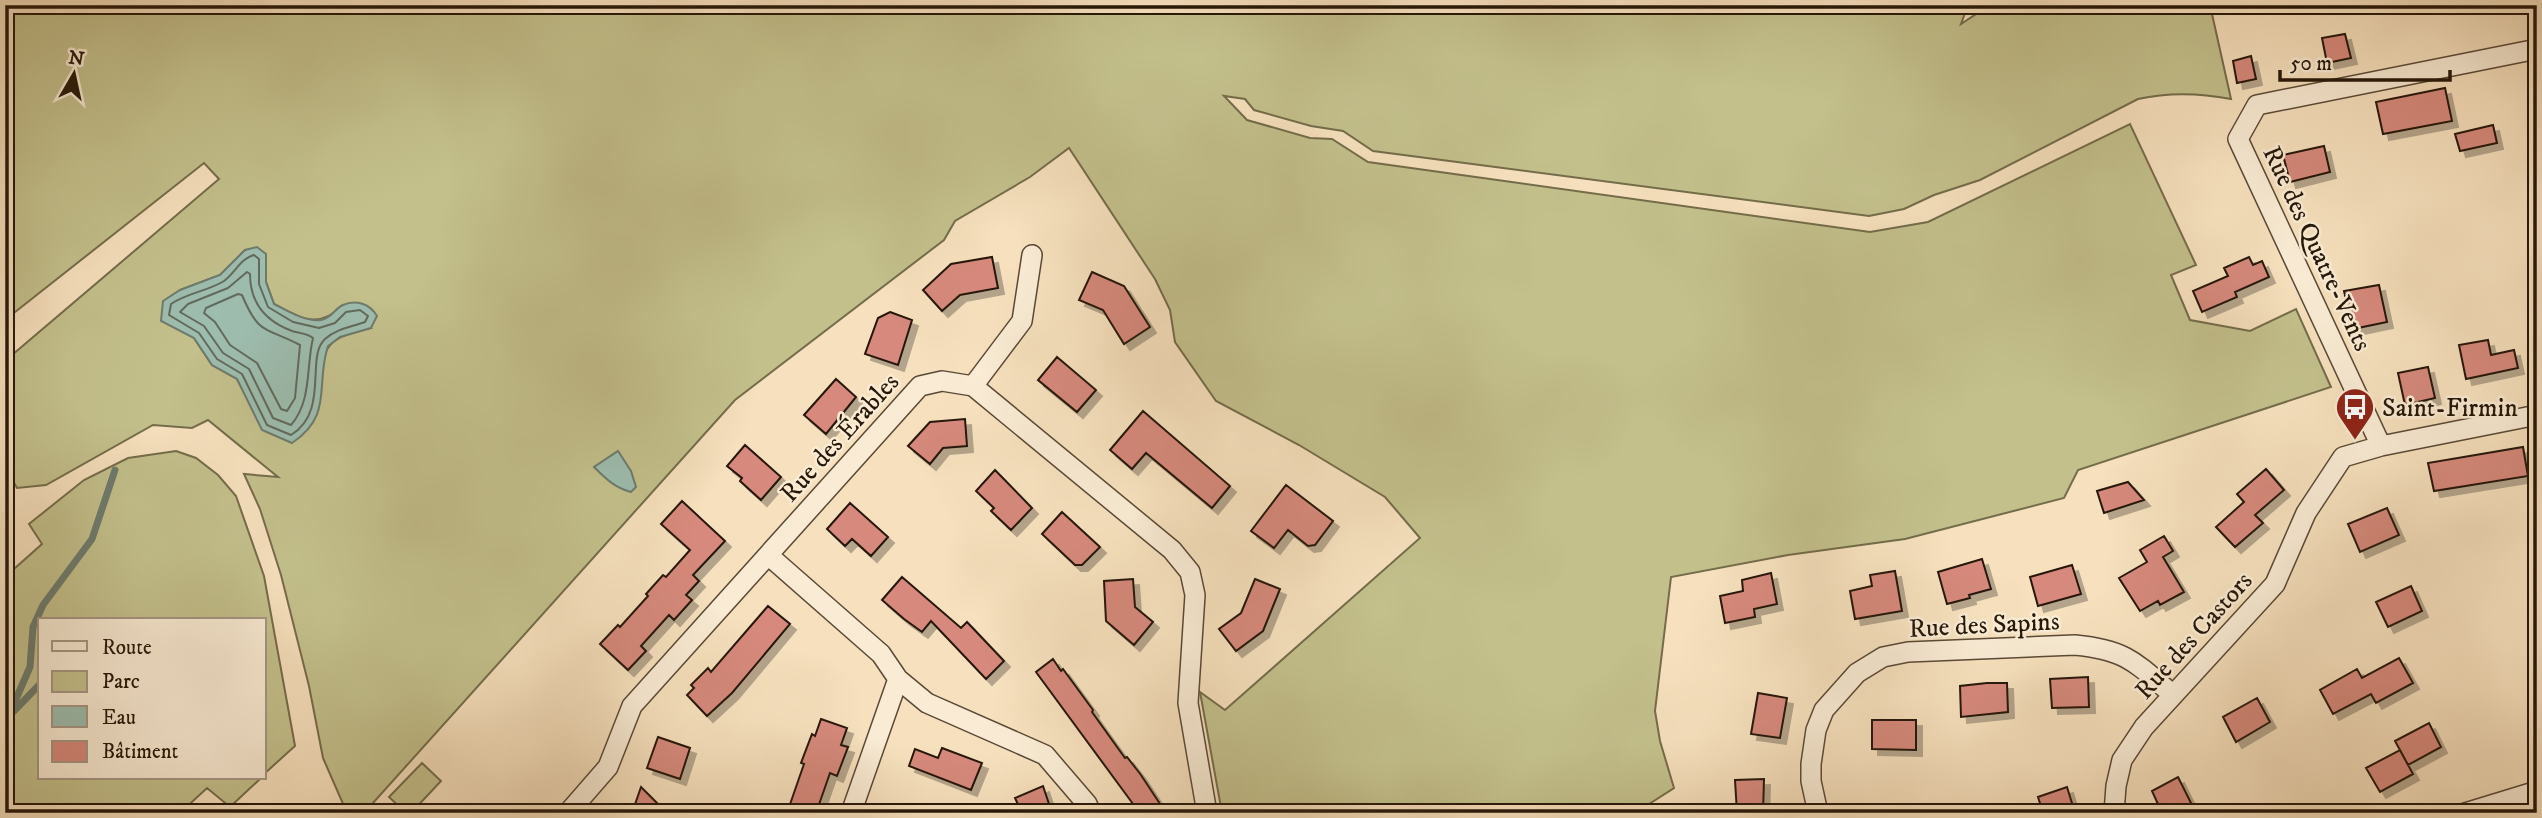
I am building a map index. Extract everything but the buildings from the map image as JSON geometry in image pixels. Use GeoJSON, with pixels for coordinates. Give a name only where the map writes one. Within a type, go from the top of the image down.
{"type":"FeatureCollection","features":[{"type":"Feature","properties":{"kind":"street","name":"Rue des Quatre-Vents"},"geometry":{"type":"LineString","coordinates":[[2381,446],[2238,139],[2257,105],[2537,49]]}},
{"type":"Feature","properties":{"kind":"street"},"geometry":{"type":"LineString","coordinates":[[1032,255],[1022,321],[973,386],[1172,550],[1190,572],[1195,595],[1188,703],[1206,813]]}},
{"type":"Feature","properties":{"kind":"street","name":"Rue des Érables"},"geometry":{"type":"LineString","coordinates":[[568,813],[608,767],[632,706],[920,386],[942,381],[973,386]]}},
{"type":"Feature","properties":{"kind":"street","name":"Rue des Castors"},"geometry":{"type":"LineString","coordinates":[[2114,813],[2122,760],[2144,727],[2275,584],[2306,513],[2343,457],[2381,446],[2537,415]]}},
{"type":"Feature","properties":{"kind":"street"},"geometry":{"type":"LineString","coordinates":[[768,555],[881,654],[898,679],[927,703],[1045,755],[1087,804],[1091,813]]}},
{"type":"Feature","properties":{"kind":"street","name":"Rue des Sapins"},"geometry":{"type":"LineString","coordinates":[[1818,813],[1811,781],[1811,764],[1816,730],[1824,710],[1857,673],[1883,657],[1908,652],[2075,645],[2103,648],[2127,657],[2174,695]]}},
{"type":"Feature","properties":{"kind":"street"},"geometry":{"type":"LineString","coordinates":[[851,813],[898,679]]}},
{"type":"Feature","properties":{"kind":"street"},"geometry":{"type":"LineString","coordinates":[[2465,813],[2537,791]]}},
{"type":"Feature","properties":{"kind":"green space"},"geometry":{"type":"Polygon","coordinates":[[[5,5],[1968,5],[1961,24],[1982,10],[1984,5],[2210,5],[2231,99],[2185,94],[2138,99],[1980,180],[1934,195],[1904,209],[1869,216],[1373,151],[1343,131],[1311,126],[1254,110],[1245,99],[1224,96],[1247,120],[1310,138],[1332,139],[1368,162],[1870,232],[1928,222],[2130,124],[2196,265],[2171,275],[2190,320],[2250,331],[2296,309],[2331,387],[2078,470],[2064,498],[1905,539],[1788,555],[1671,577],[1655,711],[1660,741],[1674,788],[1635,813],[1222,813],[1200,692],[1225,710],[1420,538],[1385,497],[1299,445],[1216,401],[1175,342],[1170,310],[1155,279],[1069,148],[1030,177],[955,221],[944,240],[735,400],[364,813],[347,813],[323,758],[309,686],[281,575],[260,509],[244,474],[278,477],[208,420],[192,428],[153,425],[46,485],[17,488],[5,467],[5,361],[219,179],[204,163],[5,320],[5,5]],[[245,250],[220,275],[180,290],[194,338],[212,365],[237,379],[248,399],[325,354],[338,339],[371,328],[343,305],[334,313],[318,319],[293,314],[274,304],[266,282],[245,250]]]}},
{"type":"Feature","properties":{"kind":"green space"},"geometry":{"type":"Polygon","coordinates":[[[176,451],[196,458],[218,475],[236,496],[264,576],[295,746],[266,772],[266,618],[38,618],[38,780],[259,780],[230,807],[207,788],[180,813],[5,813],[5,577],[42,544],[29,524],[84,480],[128,458],[176,451]]]}},
{"type":"Feature","properties":{"kind":"green space"},"geometry":{"type":"Polygon","coordinates":[[[422,763],[441,781],[411,813],[406,813],[389,797],[422,763]]]}},
{"type":"Feature","properties":{"kind":"water"},"geometry":{"type":"Polygon","coordinates":[[[257,247],[266,254],[266,282],[274,304],[315,320],[325,319],[340,307],[353,302],[367,306],[377,316],[371,328],[340,337],[328,346],[324,360],[321,399],[314,422],[292,443],[262,430],[237,379],[212,365],[194,338],[161,321],[163,301],[180,290],[220,275],[245,250],[257,247]]]}},
{"type":"Feature","properties":{"kind":"water"},"geometry":{"type":"Polygon","coordinates":[[[618,451],[631,471],[636,487],[631,492],[606,479],[594,467],[618,451]]]}},
{"type":"Feature","properties":{"kind":"waterway"},"geometry":{"type":"LineString","coordinates":[[5,718],[9,715],[30,667],[33,627],[43,605],[92,539],[115,470]]}},
{"type":"Feature","properties":{"kind":"waterway"},"geometry":{"type":"LineString","coordinates":[[14,711],[38,686]]}},
{"type":"Feature","properties":{"kind":"place","name":"Saint-Firmin"},"geometry":{"type":"Point","coordinates":[2355,441]}}]}
